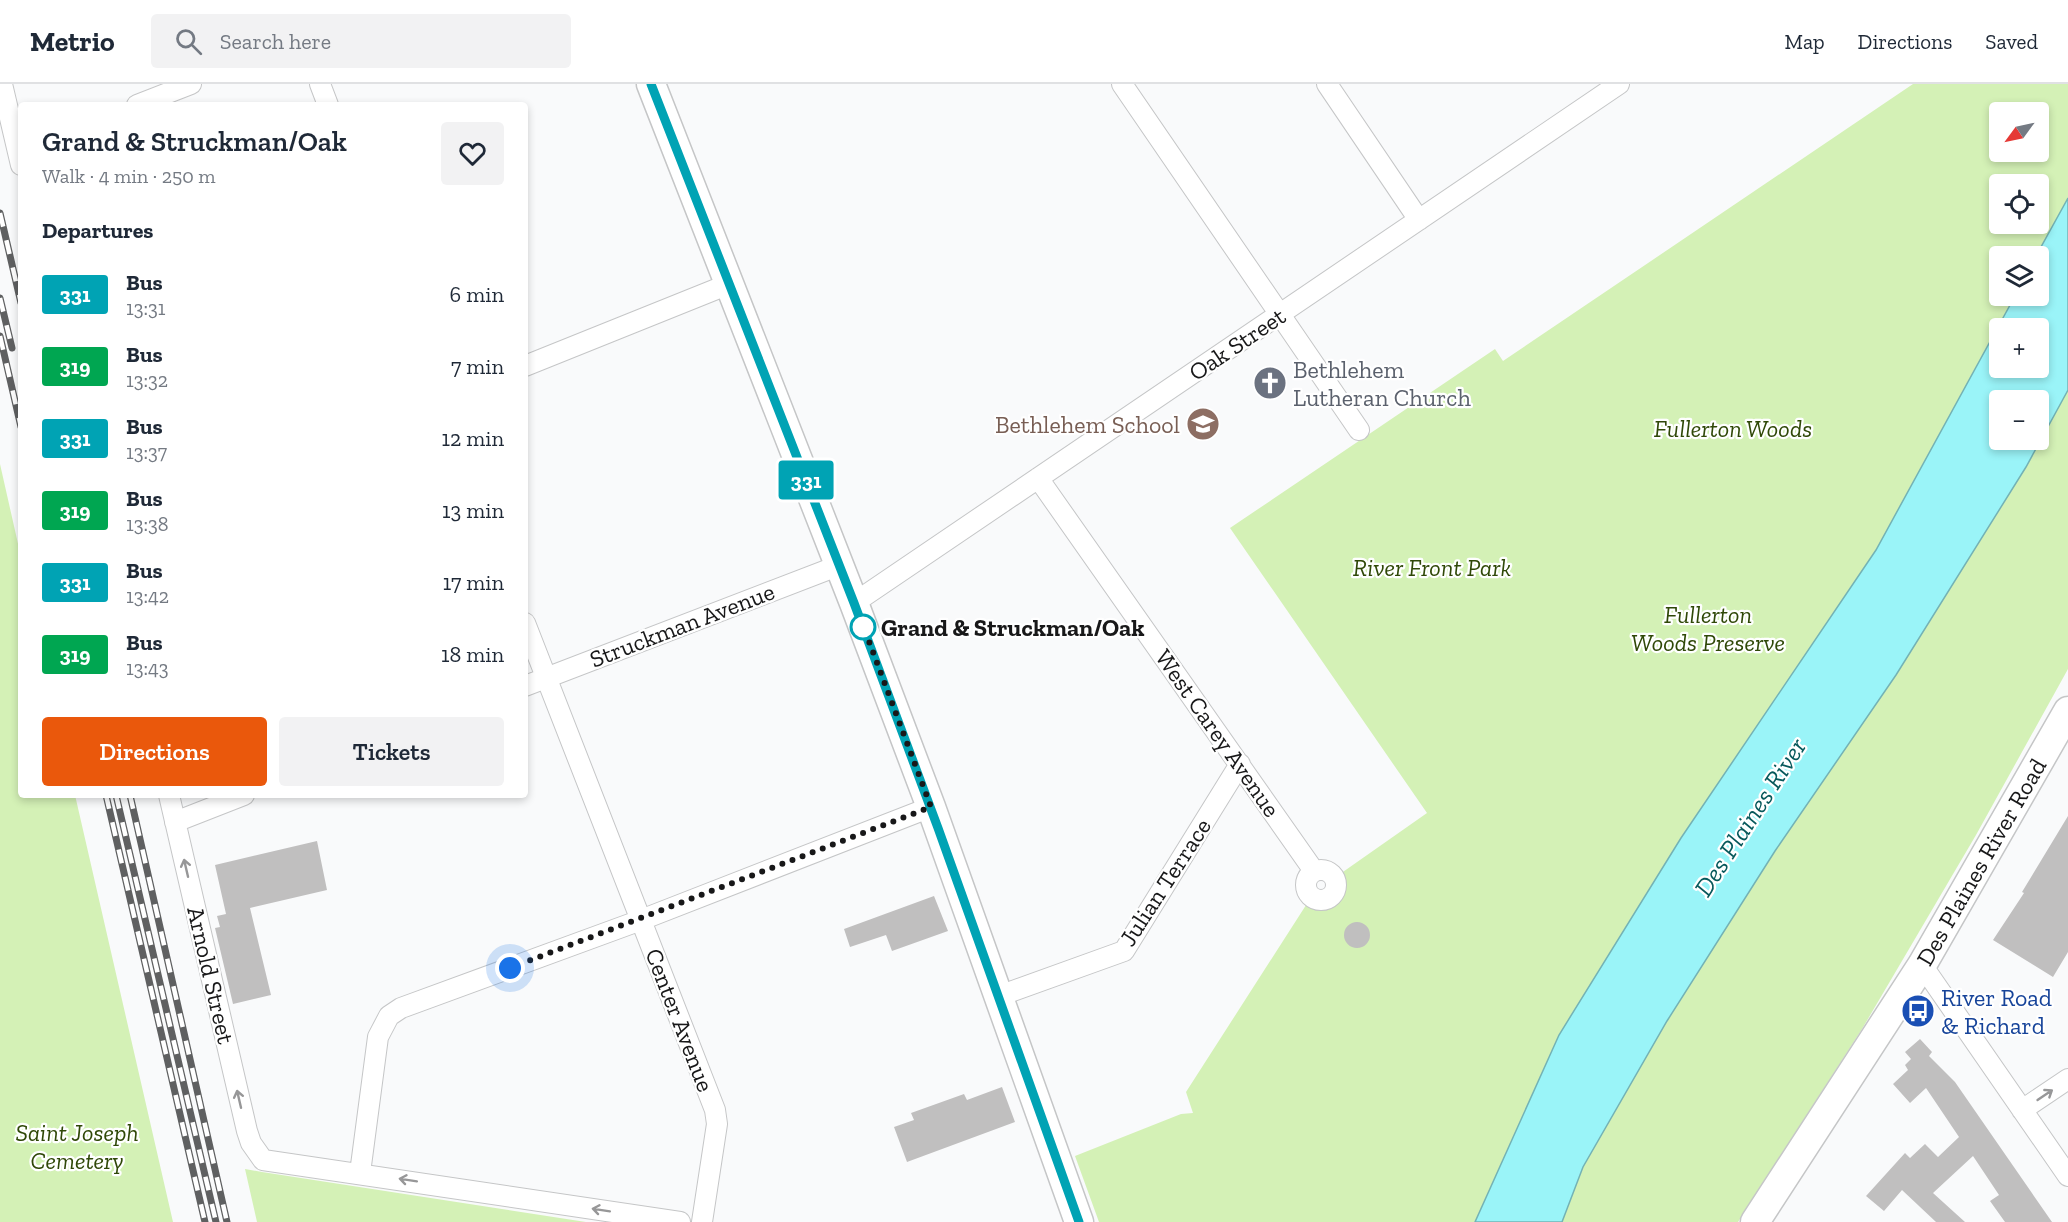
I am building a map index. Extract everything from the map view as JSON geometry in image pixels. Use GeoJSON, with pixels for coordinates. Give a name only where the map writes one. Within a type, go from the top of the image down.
{"type":"FeatureCollection","features":[{"type":"Feature","properties":{"kind":"main road"},"geometry":{"type":"LineString","coordinates":[[651,84],[840,565],[931,807],[1079,1222]]}},
{"type":"Feature","properties":{"kind":"main road","name":"Des Plaines River Road"},"geometry":{"type":"LineString","coordinates":[[1755,1222],[1922,965],[2068,711]]}},
{"type":"Feature","properties":{"kind":"street"},"geometry":{"type":"LineString","coordinates":[[2,84],[18,148]]}},
{"type":"Feature","properties":{"kind":"street"},"geometry":{"type":"LineString","coordinates":[[145,102],[191,84]]}},
{"type":"Feature","properties":{"kind":"street"},"geometry":{"type":"LineString","coordinates":[[320,84],[327,102]]}},
{"type":"Feature","properties":{"kind":"street"},"geometry":{"type":"LineString","coordinates":[[1122,84],[1359,430]]}},
{"type":"Feature","properties":{"kind":"street"},"geometry":{"type":"LineString","coordinates":[[1327,84],[1419,219]]}},
{"type":"Feature","properties":{"kind":"street","name":"Oak Street"},"geometry":{"type":"LineString","coordinates":[[854,603],[1619,84]]}},
{"type":"Feature","properties":{"kind":"street"},"geometry":{"type":"LineString","coordinates":[[528,365],[729,284]]}},
{"type":"Feature","properties":{"kind":"street","name":"West Carey Avenue"},"geometry":{"type":"LineString","coordinates":[[1038,478],[1314,871]]}},
{"type":"Feature","properties":{"kind":"street","name":"Struckman Avenue"},"geometry":{"type":"LineString","coordinates":[[528,685],[840,565]]}},
{"type":"Feature","properties":{"kind":"street","name":"Center Avenue"},"geometry":{"type":"LineString","coordinates":[[528,631],[715,1110],[717,1124],[702,1222]]}},
{"type":"Feature","properties":{"kind":"street","name":"Julian Terrace"},"geometry":{"type":"LineString","coordinates":[[999,996],[1124,951],[1240,764]]}},
{"type":"Feature","properties":{"kind":"street","name":"Arnold Street"},"geometry":{"type":"LineString","coordinates":[[170,798],[247,1131],[257,1154],[273,1163],[360,1173]]}},
{"type":"Feature","properties":{"kind":"street"},"geometry":{"type":"LineString","coordinates":[[175,822],[236,798]]}},
{"type":"Feature","properties":{"kind":"street"},"geometry":{"type":"LineString","coordinates":[[680,1222],[360,1173],[378,1037],[389,1016],[401,1008],[641,920],[931,807]]}},
{"type":"Feature","properties":{"kind":"street"},"geometry":{"type":"LineString","coordinates":[[1922,965],[2068,1176]]}},
{"type":"Feature","properties":{"kind":"street"},"geometry":{"type":"LineString","coordinates":[[2022,1110],[2068,1079]]}},
{"type":"Feature","properties":{"kind":"green space","name":"Fullerton Woods Preserve"},"geometry":{"type":"Polygon","coordinates":[[[1913,84],[2068,84],[2068,669],[1976,835],[1862,1029],[1738,1222],[1099,1222],[1075,1156],[1181,1114],[1193,1113],[1186,1092],[1308,902],[1319,908],[1337,903],[1344,888],[1340,874],[1427,813],[1230,528],[1495,349],[1503,361],[1913,84]]]}},
{"type":"Feature","properties":{"kind":"green space","name":"Saint Joseph Cemetery"},"geometry":{"type":"Polygon","coordinates":[[[0,464],[18,544],[18,798],[76,798],[173,1222],[0,1222],[0,464]]]}},
{"type":"Feature","properties":{"kind":"green space"},"geometry":{"type":"Polygon","coordinates":[[[245,1169],[262,1172],[586,1222],[257,1222],[245,1169]]]}},
{"type":"Feature","properties":{"kind":"water","name":"Des Plaines River"},"geometry":{"type":"Polygon","coordinates":[[[2068,198],[2068,390],[2049,425],[2049,390],[1989,390],[1989,450],[2035,450],[2026,467],[1896,675],[1775,851],[1667,1021],[1583,1167],[1562,1222],[1475,1222],[1559,1035],[1681,838],[1876,550],[1989,344],[1989,378],[2049,378],[2049,318],[2003,318],[2010,306],[2049,306],[2049,246],[2042,246],[2068,198]]]}},
{"type":"Feature","properties":{"kind":"building"},"geometry":{"type":"Polygon","coordinates":[[[2068,816],[2068,952],[2053,977],[1993,940],[2024,893],[2022,892],[2068,816]]]}},
{"type":"Feature","properties":{"kind":"building"},"geometry":{"type":"Polygon","coordinates":[[[317,841],[327,890],[250,908],[271,995],[233,1004],[215,928],[220,927],[217,916],[226,914],[215,865],[317,841]]]}},
{"type":"Feature","properties":{"kind":"building"},"geometry":{"type":"Polygon","coordinates":[[[934,896],[948,931],[892,951],[886,935],[850,947],[844,929],[934,896]]]}},
{"type":"Feature","properties":{"kind":"building"},"geometry":{"type":"Polygon","coordinates":[[[1357,922],[1366,926],[1370,935],[1366,944],[1357,948],[1348,944],[1344,935],[1348,926],[1357,922]]]}},
{"type":"Feature","properties":{"kind":"building"},"geometry":{"type":"Polygon","coordinates":[[[1920,1039],[1932,1052],[1929,1056],[1955,1082],[2052,1222],[2005,1222],[1990,1201],[1999,1195],[1973,1156],[1933,1193],[1965,1222],[1936,1222],[1902,1190],[1884,1211],[1866,1196],[1905,1153],[1910,1158],[1925,1144],[1938,1157],[1959,1137],[1926,1088],[1910,1103],[1893,1084],[1908,1070],[1905,1065],[1911,1059],[1905,1052],[1920,1039]]]}},
{"type":"Feature","properties":{"kind":"building"},"geometry":{"type":"Polygon","coordinates":[[[1002,1087],[1015,1122],[907,1162],[894,1127],[914,1120],[911,1113],[964,1094],[967,1100],[1002,1087]]]}},
{"type":"Feature","properties":{"kind":"railway"},"geometry":{"type":"LineString","coordinates":[[0,213],[18,290]]}},
{"type":"Feature","properties":{"kind":"railway"},"geometry":{"type":"LineString","coordinates":[[0,298],[12,348]]}},
{"type":"Feature","properties":{"kind":"railway"},"geometry":{"type":"LineString","coordinates":[[0,336],[18,414]]}},
{"type":"Feature","properties":{"kind":"railway"},"geometry":{"type":"LineString","coordinates":[[107,798],[205,1222]]}},
{"type":"Feature","properties":{"kind":"railway"},"geometry":{"type":"LineString","coordinates":[[117,798],[216,1222]]}},
{"type":"Feature","properties":{"kind":"railway"},"geometry":{"type":"LineString","coordinates":[[131,798],[227,1222]]}},
{"type":"Feature","properties":{"kind":"bus line","name":"331"},"geometry":{"type":"LineString","coordinates":[[651,84],[854,603],[938,828],[1079,1222]]}},
{"type":"Feature","properties":{"kind":"place","name":"Bethlehem Lutheran Church"},"geometry":{"type":"Point","coordinates":[1270,383]}},
{"type":"Feature","properties":{"kind":"place","name":"Bethlehem School"},"geometry":{"type":"Point","coordinates":[1203,424]}},
{"type":"Feature","properties":{"kind":"place","name":"Grand & Struckman/Oak"},"geometry":{"type":"Point","coordinates":[863,627]}},
{"type":"Feature","properties":{"kind":"place","name":"River Road & Richard"},"geometry":{"type":"Point","coordinates":[1918,1011]}},
{"type":"Feature","properties":{"kind":"route"},"geometry":{"type":"LineString","coordinates":[[510,968],[641,920],[931,807],[861,620],[863,627]]}},
{"type":"Feature","properties":{"kind":"park label","name":"Fullerton Woods"},"geometry":{"type":"Point","coordinates":[1733,428]}},
{"type":"Feature","properties":{"kind":"park label","name":"River Front Park"},"geometry":{"type":"Point","coordinates":[1432,567]}}]}
